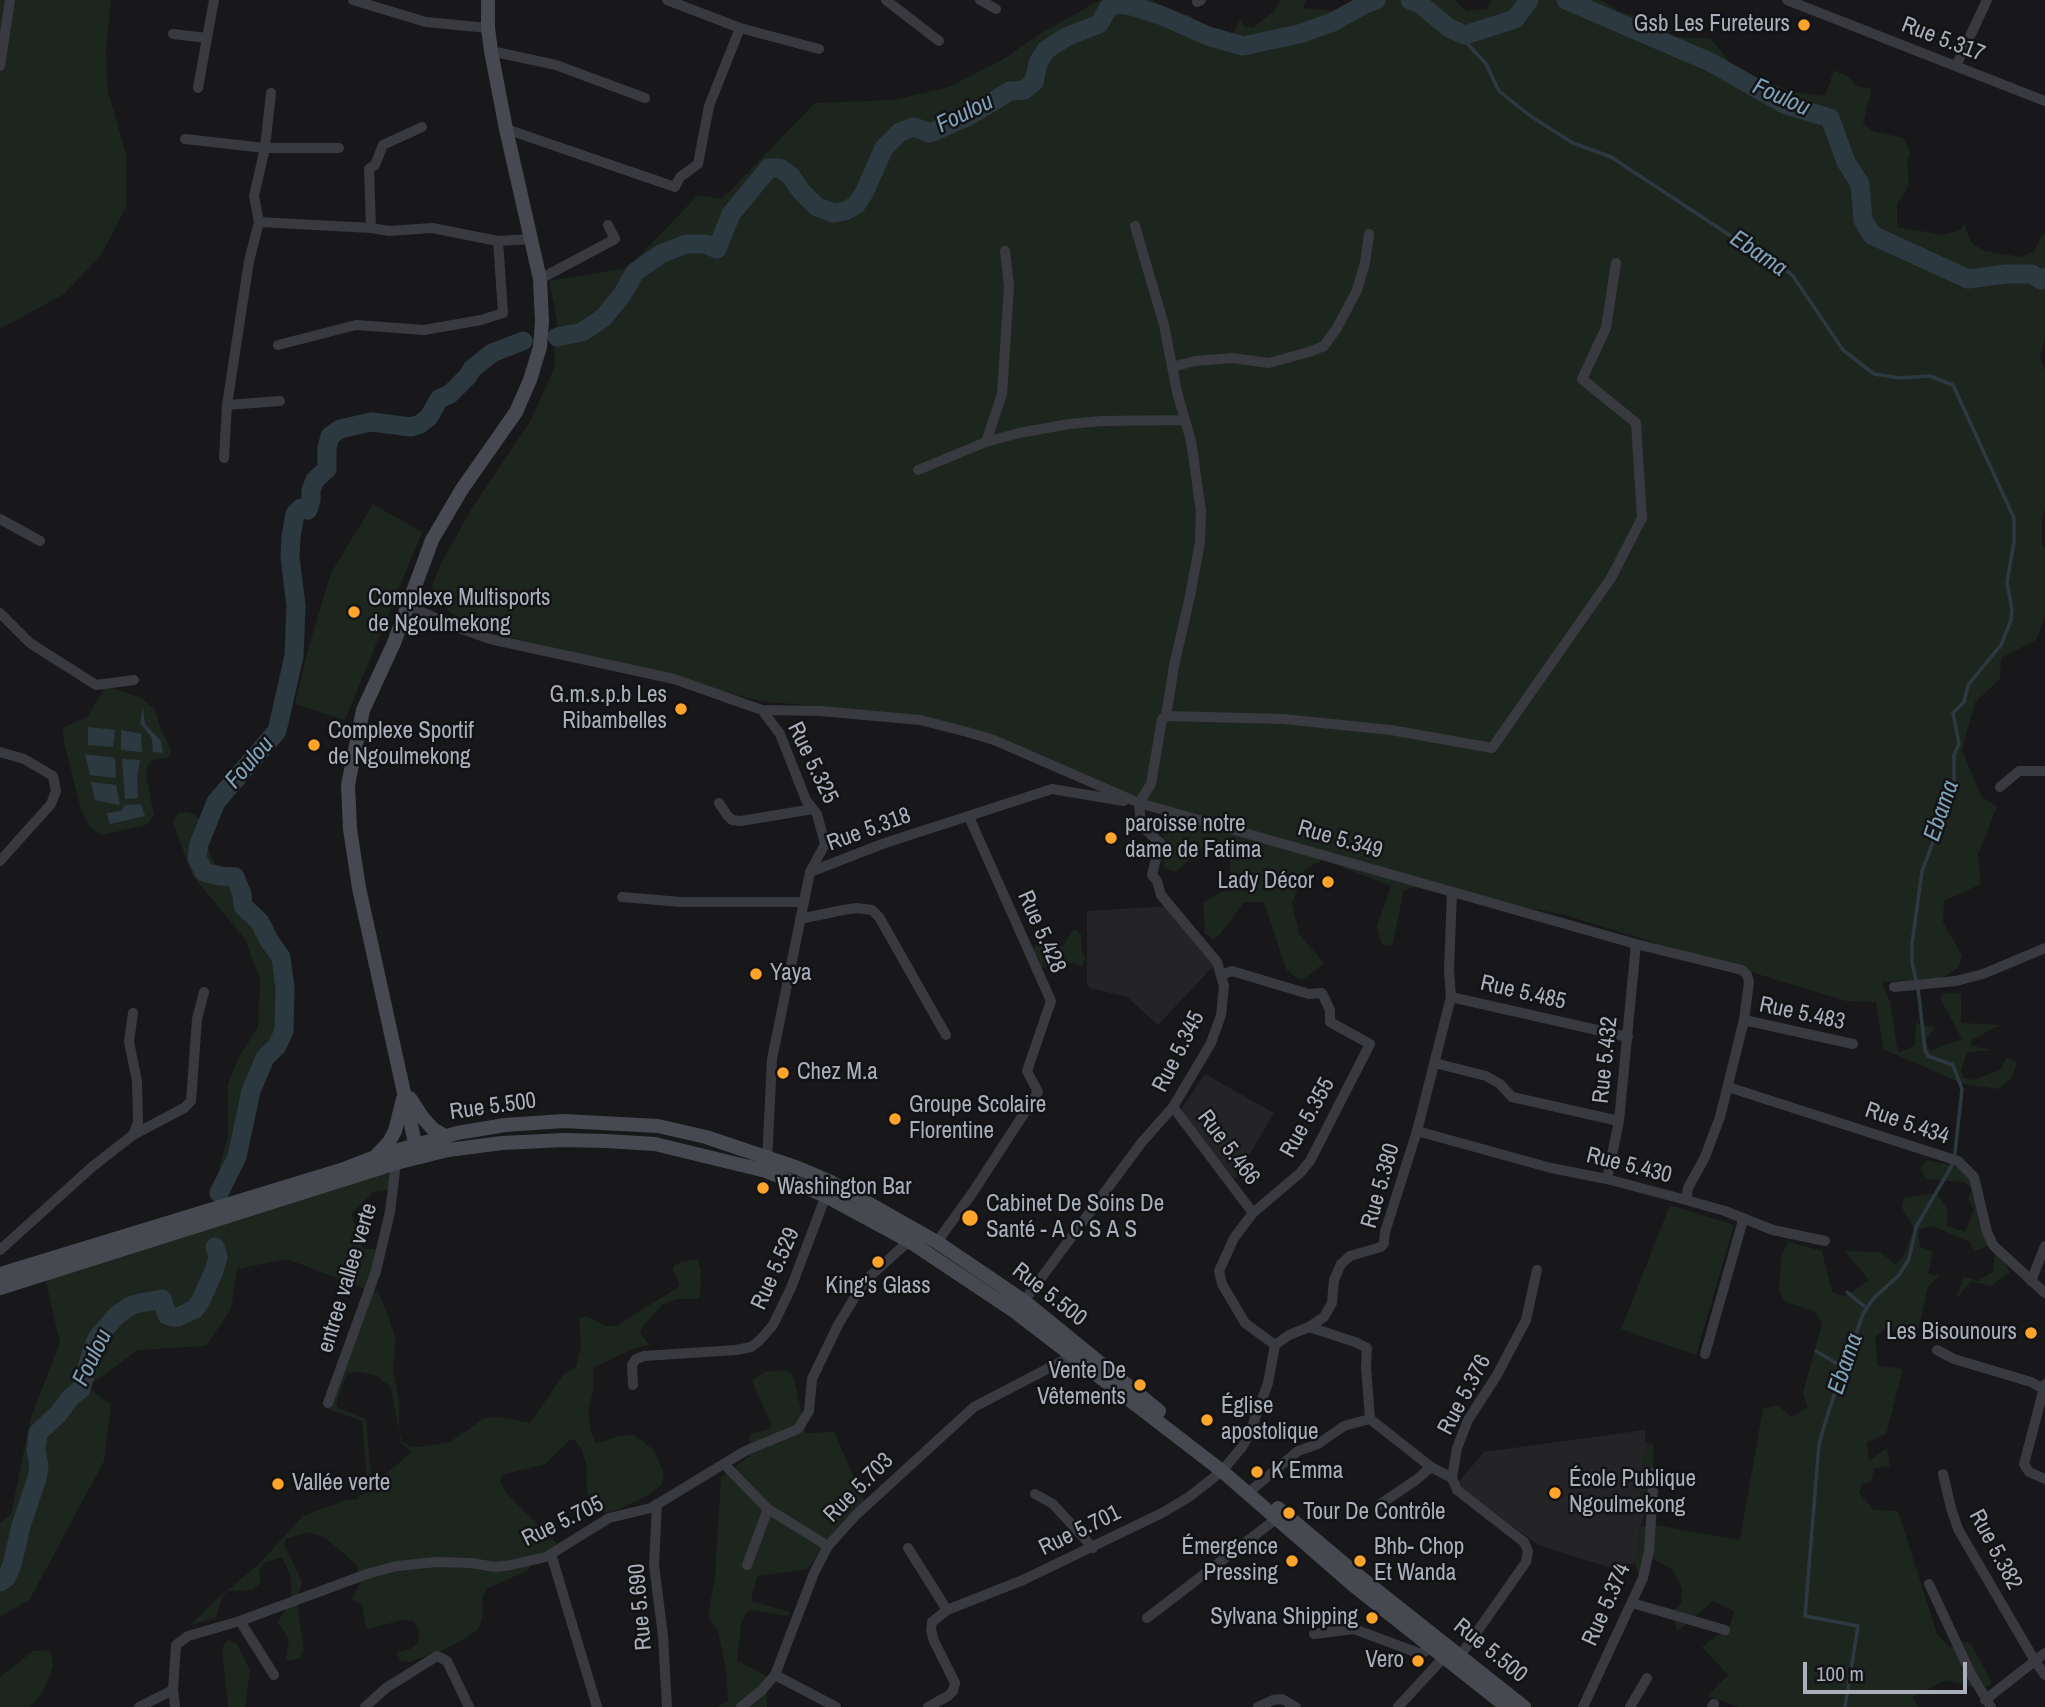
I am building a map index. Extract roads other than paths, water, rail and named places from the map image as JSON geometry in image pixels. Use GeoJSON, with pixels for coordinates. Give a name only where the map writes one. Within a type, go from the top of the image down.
{"type":"FeatureCollection","features":[{"type":"Feature","properties":{"kind":"main road"},"geometry":{"type":"LineString","coordinates":[[417,1151],[359,888],[349,829],[348,785],[363,710],[409,606],[432,540],[462,489],[516,412],[540,347],[540,279],[491,51],[488,0]]}},
{"type":"Feature","properties":{"kind":"main road"},"geometry":{"type":"LineString","coordinates":[[405,1087],[423,1118],[433,1129],[445,1136]]}},
{"type":"Feature","properties":{"kind":"main road"},"geometry":{"type":"LineString","coordinates":[[0,1288],[374,1163],[395,1131],[405,1087]]}},
{"type":"Feature","properties":{"kind":"main road","name":"Rue 5.500"},"geometry":{"type":"LineString","coordinates":[[374,1163],[396,1163],[445,1136],[505,1125],[564,1121],[607,1122],[658,1126],[706,1137],[828,1189],[937,1242],[1024,1301],[1224,1469],[1276,1519],[1353,1585],[1507,1707]]}},
{"type":"Feature","properties":{"kind":"main road","name":"Rue 5.500"},"geometry":{"type":"LineString","coordinates":[[374,1163],[417,1151],[564,1140],[654,1144],[767,1164]]}},
{"type":"Feature","properties":{"kind":"main road"},"geometry":{"type":"LineString","coordinates":[[0,1274],[315,1178],[374,1163]]}},
{"type":"Feature","properties":{"kind":"main road","name":"Rue 5.500"},"geometry":{"type":"LineString","coordinates":[[828,1189],[1014,1311],[1224,1469],[1254,1488],[1524,1707]]}},
{"type":"Feature","properties":{"kind":"street"},"geometry":{"type":"LineString","coordinates":[[0,66],[4,11],[10,0]]}},
{"type":"Feature","properties":{"kind":"street"},"geometry":{"type":"LineString","coordinates":[[198,89],[214,0]]}},
{"type":"Feature","properties":{"kind":"street"},"geometry":{"type":"LineString","coordinates":[[353,0],[426,22],[488,28]]}},
{"type":"Feature","properties":{"kind":"street"},"geometry":{"type":"LineString","coordinates":[[667,0],[740,28],[819,50]]}},
{"type":"Feature","properties":{"kind":"street"},"geometry":{"type":"LineString","coordinates":[[886,0],[939,41]]}},
{"type":"Feature","properties":{"kind":"street"},"geometry":{"type":"LineString","coordinates":[[980,0],[996,9]]}},
{"type":"Feature","properties":{"kind":"street","name":"Rue 5.317"},"geometry":{"type":"LineString","coordinates":[[1787,0],[2045,101]]}},
{"type":"Feature","properties":{"kind":"street"},"geometry":{"type":"LineString","coordinates":[[1955,66],[1987,0]]}},
{"type":"Feature","properties":{"kind":"street"},"geometry":{"type":"LineString","coordinates":[[506,129],[675,187],[680,177],[698,164],[709,106],[740,28]]}},
{"type":"Feature","properties":{"kind":"street"},"geometry":{"type":"LineString","coordinates":[[173,34],[207,38]]}},
{"type":"Feature","properties":{"kind":"street"},"geometry":{"type":"LineString","coordinates":[[491,51],[556,65],[645,98]]}},
{"type":"Feature","properties":{"kind":"street"},"geometry":{"type":"LineString","coordinates":[[224,458],[227,405],[249,261],[259,222],[254,196],[265,148],[271,93]]}},
{"type":"Feature","properties":{"kind":"street"},"geometry":{"type":"LineString","coordinates":[[371,228],[369,169],[375,165],[383,145],[422,127]]}},
{"type":"Feature","properties":{"kind":"street"},"geometry":{"type":"LineString","coordinates":[[185,139],[265,148],[339,148]]}},
{"type":"Feature","properties":{"kind":"street"},"geometry":{"type":"LineString","coordinates":[[259,222],[389,231],[432,228],[498,241],[532,239]]}},
{"type":"Feature","properties":{"kind":"street"},"geometry":{"type":"LineString","coordinates":[[540,279],[615,239],[608,225]]}},
{"type":"Feature","properties":{"kind":"street"},"geometry":{"type":"LineString","coordinates":[[1135,226],[1164,325],[1191,441],[1201,511],[1200,542],[1166,716],[1162,719],[1151,784],[1139,803],[1141,825],[1160,843],[1152,875],[1161,895],[1217,962],[1221,975]]}},
{"type":"Feature","properties":{"kind":"street"},"geometry":{"type":"LineString","coordinates":[[1172,368],[1195,361],[1232,358],[1269,363],[1310,352],[1324,345],[1337,328],[1357,290],[1365,263],[1369,234]]}},
{"type":"Feature","properties":{"kind":"street"},"geometry":{"type":"LineString","coordinates":[[278,345],[356,325],[424,330],[481,320],[503,313],[498,241]]}},
{"type":"Feature","properties":{"kind":"street"},"geometry":{"type":"LineString","coordinates":[[986,442],[1002,394],[1009,286],[1005,251]]}},
{"type":"Feature","properties":{"kind":"street"},"geometry":{"type":"LineString","coordinates":[[1166,716],[1283,719],[1391,730],[1492,748],[1611,578],[1642,518],[1636,423],[1581,379],[1606,328],[1616,264]]}},
{"type":"Feature","properties":{"kind":"street"},"geometry":{"type":"LineString","coordinates":[[227,405],[280,401]]}},
{"type":"Feature","properties":{"kind":"street"},"geometry":{"type":"LineString","coordinates":[[918,470],[986,442],[1069,424],[1185,420]]}},
{"type":"Feature","properties":{"kind":"street"},"geometry":{"type":"LineString","coordinates":[[0,519],[40,541]]}},
{"type":"Feature","properties":{"kind":"street","name":"Rue 5.349"},"geometry":{"type":"LineString","coordinates":[[409,606],[490,639],[674,679],[762,710],[820,711],[920,720],[993,740],[1139,803],[1636,944],[1742,970],[1747,975]]}},
{"type":"Feature","properties":{"kind":"street"},"geometry":{"type":"LineString","coordinates":[[0,613],[30,643],[96,685],[134,680]]}},
{"type":"Feature","properties":{"kind":"street","name":"Rue 5.325"},"geometry":{"type":"LineString","coordinates":[[762,710],[780,734],[806,800],[813,809],[825,844],[810,872]]}},
{"type":"Feature","properties":{"kind":"street"},"geometry":{"type":"LineString","coordinates":[[0,752],[24,759],[44,769],[54,776],[55,783],[51,804],[0,861]]}},
{"type":"Feature","properties":{"kind":"street"},"geometry":{"type":"LineString","coordinates":[[2000,787],[2019,771],[2045,771]]}},
{"type":"Feature","properties":{"kind":"street","name":"Rue 5.318"},"geometry":{"type":"LineString","coordinates":[[767,1164],[772,1059],[810,872],[885,843],[1052,789],[1139,803]]}},
{"type":"Feature","properties":{"kind":"street"},"geometry":{"type":"LineString","coordinates":[[719,803],[727,816],[741,821],[813,809]]}},
{"type":"Feature","properties":{"kind":"street","name":"Rue 5.428"},"geometry":{"type":"LineString","coordinates":[[937,1242],[1038,1092],[1027,1072],[1051,1001],[969,817]]}},
{"type":"Feature","properties":{"kind":"street","name":"Rue 5.380"},"geometry":{"type":"LineString","coordinates":[[1275,1345],[1324,1317],[1332,1303],[1334,1280],[1340,1264],[1350,1255],[1381,1247],[1384,1243],[1385,1232],[1417,1131],[1451,996],[1452,892]]}},
{"type":"Feature","properties":{"kind":"street"},"geometry":{"type":"LineString","coordinates":[[622,897],[681,902],[804,902]]}},
{"type":"Feature","properties":{"kind":"street"},"geometry":{"type":"LineString","coordinates":[[800,919],[857,908],[872,910],[879,917],[946,1035]]}},
{"type":"Feature","properties":{"kind":"street","name":"Rue 5.432"},"geometry":{"type":"LineString","coordinates":[[1607,1179],[1619,1121],[1636,944]]}},
{"type":"Feature","properties":{"kind":"street"},"geometry":{"type":"LineString","coordinates":[[1894,987],[1956,981],[1983,974],[2045,948]]}},
{"type":"Feature","properties":{"kind":"street","name":"Rue 5.355"},"geometry":{"type":"LineString","coordinates":[[1221,975],[1232,971],[1309,994],[1322,993],[1330,1010],[1330,1022],[1370,1044],[1310,1161],[1300,1173],[1253,1213],[1234,1238],[1219,1271],[1222,1284],[1245,1323],[1275,1345]]}},
{"type":"Feature","properties":{"kind":"street","name":"Rue 5.345"},"geometry":{"type":"LineString","coordinates":[[1024,1301],[1142,1142],[1173,1107],[1211,1043],[1221,1015],[1221,975]]}},
{"type":"Feature","properties":{"kind":"street","name":"Rue 5.430"},"geometry":{"type":"LineString","coordinates":[[1417,1131],[1551,1168],[1607,1179],[1686,1200],[1688,1188],[1705,1157],[1720,1117],[1744,1020],[1749,982],[1747,975]]}},
{"type":"Feature","properties":{"kind":"street"},"geometry":{"type":"LineString","coordinates":[[0,1250],[92,1167],[133,1135],[184,1108],[191,1101],[197,1019],[204,992]]}},
{"type":"Feature","properties":{"kind":"street","name":"Rue 5.485"},"geometry":{"type":"LineString","coordinates":[[1451,996],[1628,1037]]}},
{"type":"Feature","properties":{"kind":"street"},"geometry":{"type":"LineString","coordinates":[[133,1013],[129,1042],[137,1081],[138,1122],[133,1135]]}},
{"type":"Feature","properties":{"kind":"street","name":"Rue 5.483"},"geometry":{"type":"LineString","coordinates":[[1744,1020],[1853,1044]]}},
{"type":"Feature","properties":{"kind":"street"},"geometry":{"type":"LineString","coordinates":[[1435,1063],[1486,1076],[1500,1084],[1512,1097],[1619,1121]]}},
{"type":"Feature","properties":{"kind":"street","name":"Rue 5.434"},"geometry":{"type":"LineString","coordinates":[[1728,1087],[1956,1160],[1974,1177],[1987,1232],[1993,1245],[2045,1293]]}},
{"type":"Feature","properties":{"kind":"street","name":"Rue 5.466"},"geometry":{"type":"LineString","coordinates":[[1173,1107],[1253,1213]]}},
{"type":"Feature","properties":{"kind":"street","name":"entree vallee verte"},"geometry":{"type":"LineString","coordinates":[[328,1403],[376,1271],[390,1212],[396,1163]]}},
{"type":"Feature","properties":{"kind":"street","name":"Rue 5.529"},"geometry":{"type":"LineString","coordinates":[[633,1385],[632,1365],[636,1359],[644,1356],[736,1350],[751,1347],[759,1341],[773,1325],[791,1288],[828,1189]]}},
{"type":"Feature","properties":{"kind":"street"},"geometry":{"type":"LineString","coordinates":[[1686,1200],[1725,1211],[1773,1230],[1825,1241]]}},
{"type":"Feature","properties":{"kind":"street"},"geometry":{"type":"LineString","coordinates":[[1705,1354],[1743,1220]]}},
{"type":"Feature","properties":{"kind":"street","name":"Rue 5.705"},"geometry":{"type":"LineString","coordinates":[[175,1707],[173,1690],[176,1645],[180,1640],[367,1574],[397,1566],[436,1562],[511,1566],[551,1554],[609,1518],[657,1504],[745,1451],[799,1429],[809,1411],[812,1379],[838,1325],[869,1277],[909,1241]]}},
{"type":"Feature","properties":{"kind":"street"},"geometry":{"type":"LineString","coordinates":[[2031,1281],[2045,1246]]}},
{"type":"Feature","properties":{"kind":"street","name":"Rue 5.376"},"geometry":{"type":"LineString","coordinates":[[1452,1478],[1457,1448],[1468,1420],[1497,1375],[1526,1320],[1536,1270]]}},
{"type":"Feature","properties":{"kind":"street"},"geometry":{"type":"LineString","coordinates":[[1309,1327],[1355,1342],[1367,1349],[1370,1419],[1431,1467],[1452,1478],[1457,1490],[1524,1542],[1528,1551],[1526,1562],[1460,1656]]}},
{"type":"Feature","properties":{"kind":"street"},"geometry":{"type":"LineString","coordinates":[[1224,1469],[1249,1435],[1268,1383],[1275,1345]]}},
{"type":"Feature","properties":{"kind":"street"},"geometry":{"type":"LineString","coordinates":[[1937,1350],[1954,1359],[2044,1388],[2024,1464],[2029,1472],[2045,1479]]}},
{"type":"Feature","properties":{"kind":"street","name":"Rue 5.703"},"geometry":{"type":"LineString","coordinates":[[741,1707],[775,1675],[814,1573],[828,1546],[856,1515],[974,1407],[1072,1356]]}},
{"type":"Feature","properties":{"kind":"street"},"geometry":{"type":"LineString","coordinates":[[1254,1488],[1298,1451],[1318,1444],[1344,1426],[1370,1419]]}},
{"type":"Feature","properties":{"kind":"street"},"geometry":{"type":"LineString","coordinates":[[724,1464],[768,1509],[828,1546]]}},
{"type":"Feature","properties":{"kind":"street"},"geometry":{"type":"LineString","coordinates":[[1379,1504],[1431,1467]]}},
{"type":"Feature","properties":{"kind":"street","name":"Rue 5.701"},"geometry":{"type":"LineString","coordinates":[[947,1610],[1093,1548],[1189,1497],[1224,1469]]}},
{"type":"Feature","properties":{"kind":"street","name":"Rue 5.374"},"geometry":{"type":"LineString","coordinates":[[1583,1707],[1643,1578],[1649,1551],[1654,1473]]}},
{"type":"Feature","properties":{"kind":"street","name":"Rue 5.382"},"geometry":{"type":"LineString","coordinates":[[1943,1474],[1958,1529],[2045,1675]]}},
{"type":"Feature","properties":{"kind":"street"},"geometry":{"type":"LineString","coordinates":[[1035,1494],[1053,1504],[1093,1548]]}},
{"type":"Feature","properties":{"kind":"street","name":"Rue 5.690"},"geometry":{"type":"LineString","coordinates":[[657,1504],[654,1565],[663,1636],[667,1707]]}},
{"type":"Feature","properties":{"kind":"street"},"geometry":{"type":"LineString","coordinates":[[747,1565],[768,1509]]}},
{"type":"Feature","properties":{"kind":"street"},"geometry":{"type":"LineString","coordinates":[[1147,1618],[1276,1519]]}},
{"type":"Feature","properties":{"kind":"street"},"geometry":{"type":"LineString","coordinates":[[908,1548],[947,1610],[932,1622],[931,1630],[955,1683],[948,1696],[928,1707]]}},
{"type":"Feature","properties":{"kind":"street"},"geometry":{"type":"LineString","coordinates":[[551,1554],[597,1707]]}},
{"type":"Feature","properties":{"kind":"street"},"geometry":{"type":"LineString","coordinates":[[1929,1584],[1988,1704],[2045,1653]]}},
{"type":"Feature","properties":{"kind":"street"},"geometry":{"type":"LineString","coordinates":[[1632,1603],[1725,1630]]}},
{"type":"Feature","properties":{"kind":"street"},"geometry":{"type":"LineString","coordinates":[[240,1621],[274,1675]]}},
{"type":"Feature","properties":{"kind":"street"},"geometry":{"type":"LineString","coordinates":[[1314,1634],[1354,1629],[1417,1653],[1438,1652]]}},
{"type":"Feature","properties":{"kind":"street"},"geometry":{"type":"LineString","coordinates":[[1398,1707],[1438,1652]]}},
{"type":"Feature","properties":{"kind":"street"},"geometry":{"type":"LineString","coordinates":[[365,1707],[386,1688],[437,1656],[447,1661],[466,1705]]}},
{"type":"Feature","properties":{"kind":"street"},"geometry":{"type":"LineString","coordinates":[[775,1675],[836,1707]]}},
{"type":"Feature","properties":{"kind":"street"},"geometry":{"type":"LineString","coordinates":[[1630,1707],[1647,1678]]}},
{"type":"Feature","properties":{"kind":"street"},"geometry":{"type":"LineString","coordinates":[[139,1707],[173,1690]]}},
{"type":"Feature","properties":{"kind":"street"},"geometry":{"type":"LineString","coordinates":[[1258,1707],[1282,1699],[1296,1707]]}},
{"type":"Feature","properties":{"kind":"waterway","name":"Foulou"},"geometry":{"type":"LineString","coordinates":[[1135,7],[1139,0]]}},
{"type":"Feature","properties":{"kind":"waterway","name":"Foulou"},"geometry":{"type":"LineString","coordinates":[[557,337],[582,332],[603,318],[622,295],[635,272],[661,254],[686,244],[706,244],[717,249],[731,214],[769,168],[780,168],[790,175],[817,207],[834,213],[856,205],[884,148],[900,132],[914,127],[930,133],[967,117],[1010,91],[1024,90],[1034,82],[1038,63],[1046,50],[1066,37],[1099,24],[1109,7],[1119,4],[1135,7],[1208,36],[1243,46],[1299,34],[1333,22],[1376,0]]}},
{"type":"Feature","properties":{"kind":"waterway","name":"Foulou"},"geometry":{"type":"LineString","coordinates":[[1410,0],[1420,4],[1449,28],[1465,35],[1515,19],[1529,0]]}},
{"type":"Feature","properties":{"kind":"waterway","name":"Foulou"},"geometry":{"type":"LineString","coordinates":[[1566,0],[1710,62],[1786,105],[1830,118],[1846,162],[1860,184],[1863,220],[1872,235],[1968,279],[2006,274],[2032,274],[2041,280],[2045,277]]}},
{"type":"Feature","properties":{"kind":"waterway","name":"Ebama"},"geometry":{"type":"LineString","coordinates":[[1465,35],[1466,42],[1486,64],[1499,91],[1529,115],[1573,143],[1611,157],[1740,242],[1769,256],[1793,276],[1843,350],[1874,374],[1900,378],[1930,376],[1953,385],[2014,518],[2014,542],[2007,582],[2011,620],[2001,645],[1968,685],[1964,702],[1953,713],[1959,744],[1954,755],[1954,784],[1945,796],[1922,871],[1912,944],[1912,963],[1918,988],[1925,1050],[1928,1056],[1953,1065],[1962,1089],[1954,1162],[1916,1227],[1909,1259],[1899,1275],[1873,1299],[1863,1314],[1819,1444],[1805,1616],[1858,1626],[1845,1707]]}},
{"type":"Feature","properties":{"kind":"waterway","name":"Foulou"},"geometry":{"type":"LineString","coordinates":[[219,1193],[237,1157],[251,1091],[265,1058],[277,1046],[284,1031],[285,988],[281,957],[260,922],[243,906],[242,894],[235,877],[204,872],[197,858],[199,844],[216,802],[277,731],[294,656],[296,606],[290,557],[295,514],[301,508],[308,510],[315,480],[327,469],[330,436],[340,429],[371,422],[411,427],[420,424],[429,417],[439,399],[450,394],[472,369],[492,353],[523,341]]}},
{"type":"Feature","properties":{"kind":"waterway","name":"Foulou"},"geometry":{"type":"LineString","coordinates":[[0,1582],[6,1578],[12,1565],[21,1526],[37,1478],[38,1433],[81,1389],[98,1337],[116,1316],[130,1306],[140,1303],[162,1299],[167,1315],[172,1317],[195,1309],[214,1271],[218,1257],[215,1247]]}},
{"type":"Feature","properties":{"kind":"waterway"},"geometry":{"type":"LineString","coordinates":[[1847,1292],[1864,1306]]}},
{"type":"Feature","properties":{"kind":"waterway"},"geometry":{"type":"LineString","coordinates":[[1816,1351],[1839,1365]]}},
{"type":"Feature","properties":{"kind":"place","name":"Gsb Les Fureteurs"},"geometry":{"type":"Point","coordinates":[1804,25]}},
{"type":"Feature","properties":{"kind":"place","name":"Complexe Multisports de Ngoulmekong"},"geometry":{"type":"Point","coordinates":[354,612]}},
{"type":"Feature","properties":{"kind":"place","name":"G.m.s.p.b Les Ribambelles"},"geometry":{"type":"Point","coordinates":[681,709]}},
{"type":"Feature","properties":{"kind":"place","name":"Complexe Sportif de Ngoulmekong"},"geometry":{"type":"Point","coordinates":[314,745]}},
{"type":"Feature","properties":{"kind":"place","name":"paroisse notre dame de Fatima"},"geometry":{"type":"Point","coordinates":[1111,838]}},
{"type":"Feature","properties":{"kind":"place","name":"Lady Décor"},"geometry":{"type":"Point","coordinates":[1328,882]}},
{"type":"Feature","properties":{"kind":"place","name":"Yaya"},"geometry":{"type":"Point","coordinates":[756,974]}},
{"type":"Feature","properties":{"kind":"place","name":"Chez M.a"},"geometry":{"type":"Point","coordinates":[783,1073]}},
{"type":"Feature","properties":{"kind":"place","name":"Groupe Scolaire Florentine"},"geometry":{"type":"Point","coordinates":[895,1119]}},
{"type":"Feature","properties":{"kind":"place","name":"Washington Bar"},"geometry":{"type":"Point","coordinates":[763,1188]}},
{"type":"Feature","properties":{"kind":"place","name":"Cabinet De Soins De Santé - A C S A S"},"geometry":{"type":"Point","coordinates":[970,1218]}},
{"type":"Feature","properties":{"kind":"place","name":"King's Glass"},"geometry":{"type":"Point","coordinates":[878,1262]}},
{"type":"Feature","properties":{"kind":"place","name":"Les Bisounours"},"geometry":{"type":"Point","coordinates":[2031,1333]}},
{"type":"Feature","properties":{"kind":"place","name":"Vente De Vêtements"},"geometry":{"type":"Point","coordinates":[1140,1385]}},
{"type":"Feature","properties":{"kind":"place","name":"Église apostolique"},"geometry":{"type":"Point","coordinates":[1207,1420]}},
{"type":"Feature","properties":{"kind":"place","name":"K Emma"},"geometry":{"type":"Point","coordinates":[1257,1472]}},
{"type":"Feature","properties":{"kind":"place","name":"Vallée verte"},"geometry":{"type":"Point","coordinates":[278,1484]}},
{"type":"Feature","properties":{"kind":"place","name":"École Publique Ngoulmekong"},"geometry":{"type":"Point","coordinates":[1555,1493]}},
{"type":"Feature","properties":{"kind":"place","name":"Tour De Contrôle"},"geometry":{"type":"Point","coordinates":[1289,1513]}},
{"type":"Feature","properties":{"kind":"place","name":"Émergence Pressing"},"geometry":{"type":"Point","coordinates":[1292,1561]}},
{"type":"Feature","properties":{"kind":"place","name":"Bhb- Chop Et Wanda"},"geometry":{"type":"Point","coordinates":[1360,1561]}},
{"type":"Feature","properties":{"kind":"place","name":"Sylvana Shipping"},"geometry":{"type":"Point","coordinates":[1372,1618]}},
{"type":"Feature","properties":{"kind":"place","name":"Vero"},"geometry":{"type":"Point","coordinates":[1418,1661]}}]}
